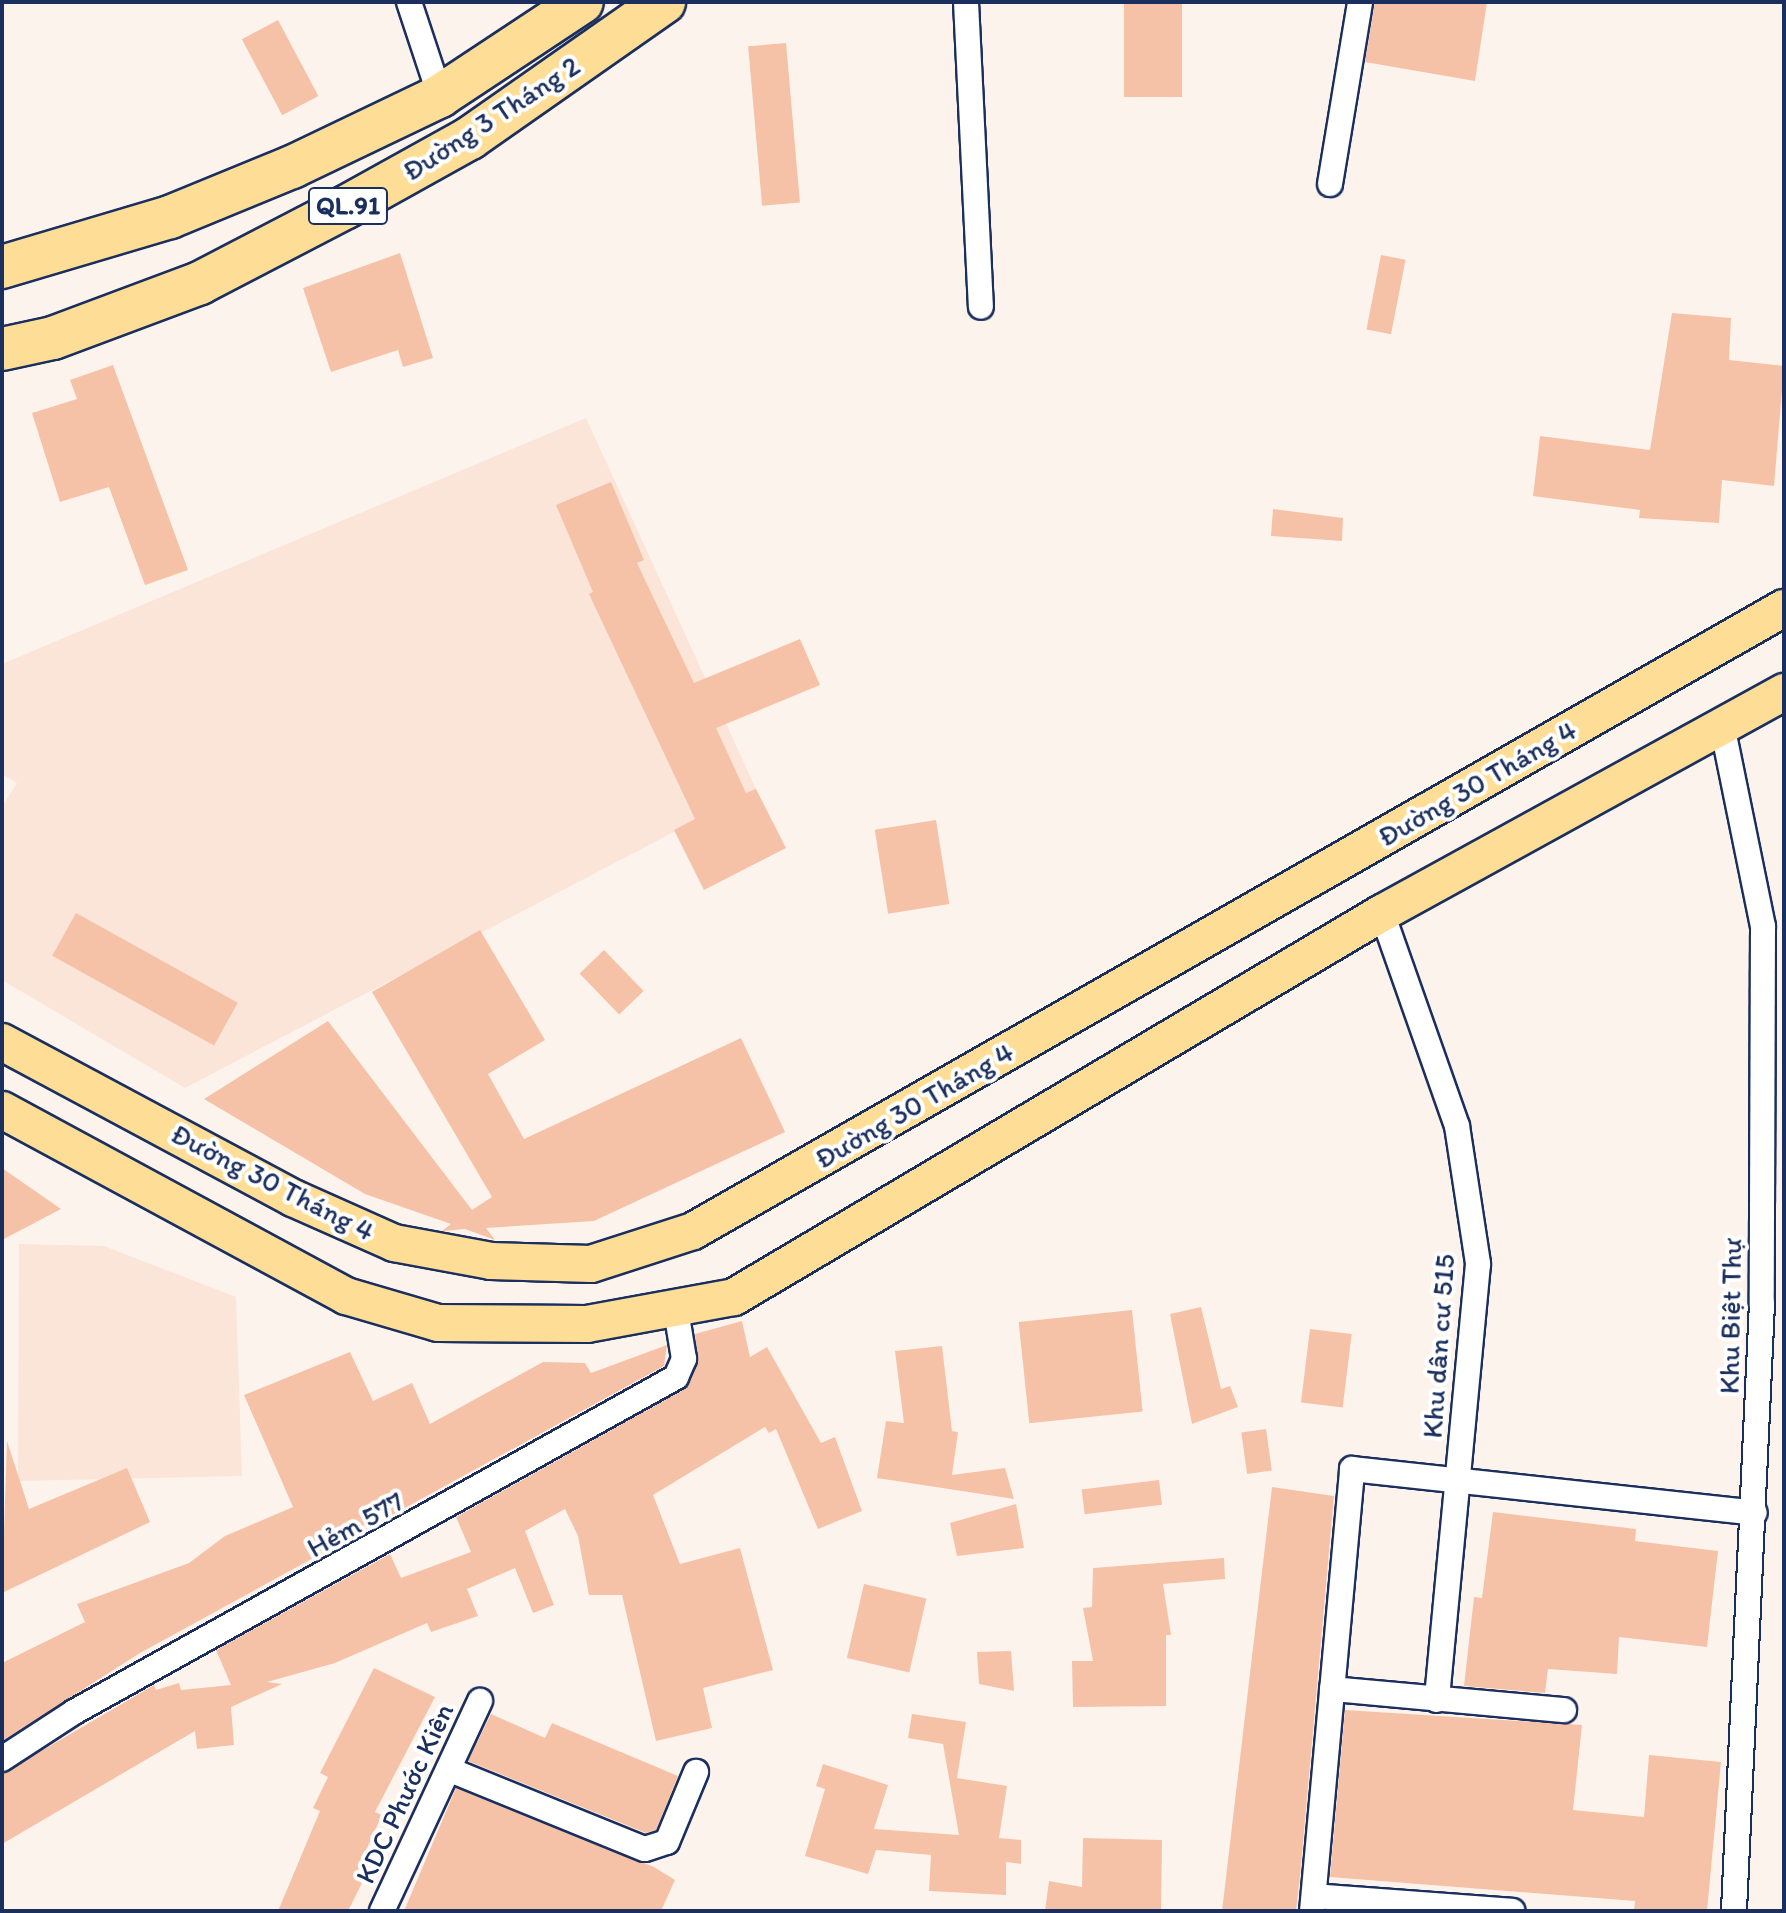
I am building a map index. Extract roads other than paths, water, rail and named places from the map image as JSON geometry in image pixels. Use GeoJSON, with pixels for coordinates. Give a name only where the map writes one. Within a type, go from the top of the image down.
{"type":"FeatureCollection","features":[{"type":"Feature","properties":{"kind":"highway","name":"Đường 3 Tháng 2"},"geometry":{"type":"LineString","coordinates":[[2,267],[170,217],[440,96],[582,2]]}},
{"type":"Feature","properties":{"kind":"highway","name":"Đường 3 Tháng 2"},"geometry":{"type":"LineString","coordinates":[[2,349],[53,338],[200,283],[346,207],[470,138],[664,2]]}},
{"type":"Feature","properties":{"kind":"main road","name":"Đường 30 Tháng 4"},"geometry":{"type":"LineString","coordinates":[[2,1042],[293,1198],[394,1243],[491,1261],[591,1264],[693,1231],[1784,608]]}},
{"type":"Feature","properties":{"kind":"main road"},"geometry":{"type":"LineString","coordinates":[[2,1110],[259,1253],[346,1296],[412,1315],[499,1326],[587,1324],[734,1297],[1382,913],[1784,692]]}},
{"type":"Feature","properties":{"kind":"street"},"geometry":{"type":"LineString","coordinates":[[409,2],[440,96]]}},
{"type":"Feature","properties":{"kind":"street"},"geometry":{"type":"LineString","coordinates":[[966,2],[981,307]]}},
{"type":"Feature","properties":{"kind":"street"},"geometry":{"type":"LineString","coordinates":[[1330,184],[1360,2]]}},
{"type":"Feature","properties":{"kind":"street","name":"Khu Biệt Thự"},"geometry":{"type":"LineString","coordinates":[[1722,725],[1763,926],[1755,1513],[1734,1911]]}},
{"type":"Feature","properties":{"kind":"street","name":"Khu dân cư 515"},"geometry":{"type":"LineString","coordinates":[[1382,913],[1457,1126],[1478,1264],[1437,1700]]}},
{"type":"Feature","properties":{"kind":"street","name":"Hẻm 577"},"geometry":{"type":"LineString","coordinates":[[2,1759],[74,1712],[676,1377],[684,1359],[676,1310]]}},
{"type":"Feature","properties":{"kind":"street"},"geometry":{"type":"LineString","coordinates":[[1512,1911],[1313,1904],[1352,1469],[1458,1479],[1559,1496],[1755,1513]]}},
{"type":"Feature","properties":{"kind":"street"},"geometry":{"type":"LineString","coordinates":[[1332,1689],[1564,1710]]}},
{"type":"Feature","properties":{"kind":"street","name":"KDC Phước Kiên"},"geometry":{"type":"LineString","coordinates":[[382,1911],[480,1701]]}},
{"type":"Feature","properties":{"kind":"street"},"geometry":{"type":"LineString","coordinates":[[450,1770],[645,1849],[667,1842],[696,1772]]}}]}
